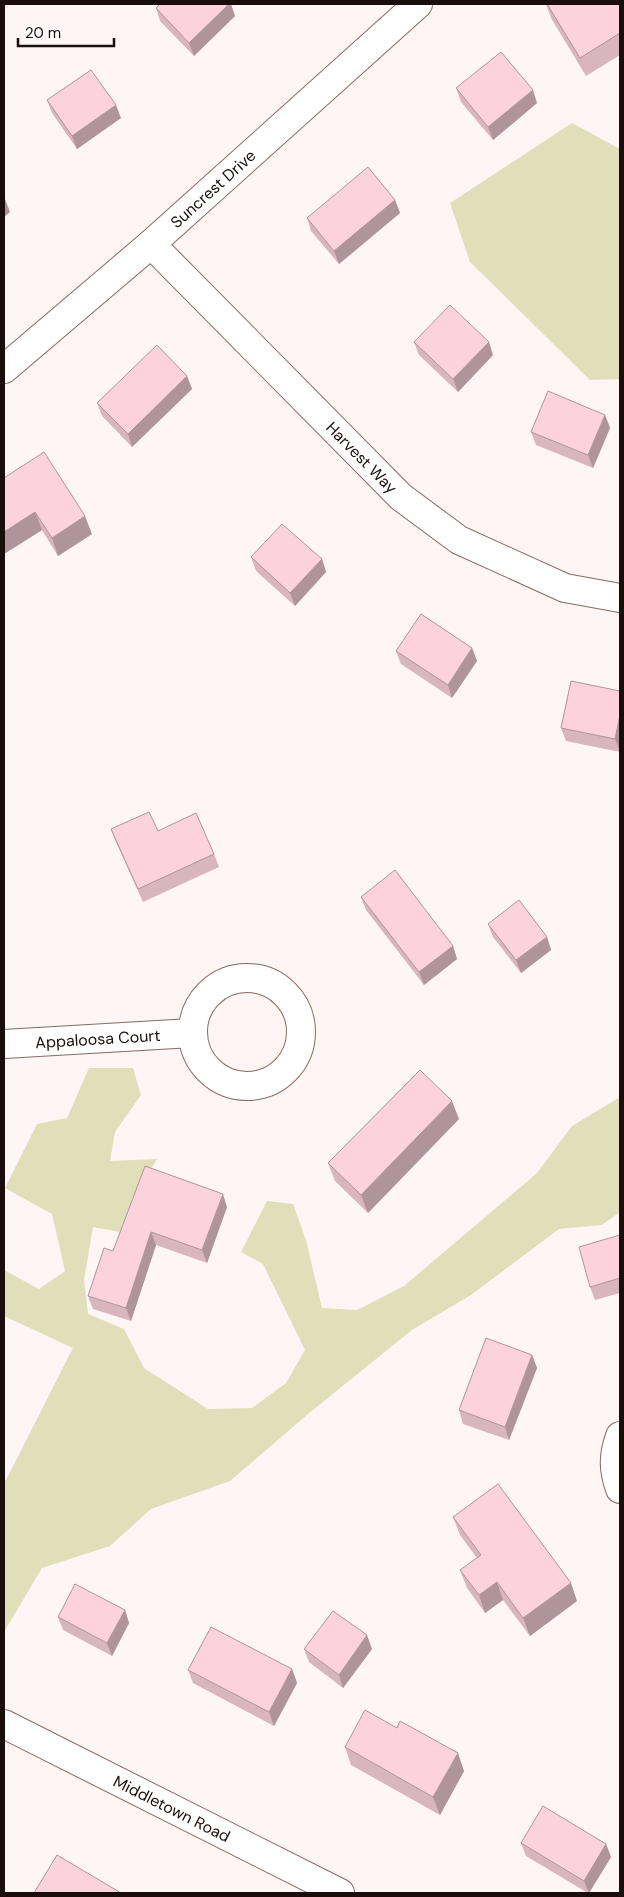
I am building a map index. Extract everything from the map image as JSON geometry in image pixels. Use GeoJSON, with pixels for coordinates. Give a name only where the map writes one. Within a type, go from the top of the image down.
{"type":"FeatureCollection","features":[{"type":"Feature","properties":{"kind":"street","name":"Suncrest Drive"},"geometry":{"type":"LineString","coordinates":[[4,369],[151,244],[418,4]]}},
{"type":"Feature","properties":{"kind":"street","name":"Harvest Way"},"geometry":{"type":"LineString","coordinates":[[151,244],[401,497],[459,540],[565,588],[620,598]]}},
{"type":"Feature","properties":{"kind":"street","name":"Appaloosa Court"},"geometry":{"type":"LineString","coordinates":[[4,1044],[192,1033]]}},
{"type":"Feature","properties":{"kind":"street"},"geometry":{"type":"LineString","coordinates":[[620,1436],[615,1450],[615,1473],[620,1489]]}},
{"type":"Feature","properties":{"kind":"street","name":"Middletown Road"},"geometry":{"type":"LineString","coordinates":[[4,1724],[340,1893]]}},
{"type":"Feature","properties":{"kind":"green space"},"geometry":{"type":"Polygon","coordinates":[[[572,123],[620,149],[620,379],[590,380],[470,262],[450,203],[572,123]]]}},
{"type":"Feature","properties":{"kind":"green space"},"geometry":{"type":"Polygon","coordinates":[[[89,1068],[133,1068],[141,1095],[115,1132],[110,1161],[157,1159],[133,1197],[130,1234],[93,1227],[84,1280],[88,1314],[124,1329],[144,1368],[208,1409],[252,1408],[286,1383],[305,1350],[263,1264],[241,1252],[267,1201],[293,1204],[306,1240],[322,1308],[357,1310],[404,1286],[537,1173],[572,1126],[620,1097],[620,1212],[602,1225],[559,1229],[471,1295],[412,1330],[308,1414],[230,1481],[151,1509],[110,1546],[42,1568],[4,1632],[4,1480],[6,1480],[73,1348],[4,1316],[4,1270],[39,1289],[65,1271],[52,1214],[5,1188],[37,1124],[67,1118],[89,1068]]]}},
{"type":"Feature","properties":{"kind":"building"},"geometry":{"type":"Polygon","coordinates":[[[160,4],[229,4],[189,43],[156,8],[160,4]]]}},
{"type":"Feature","properties":{"kind":"building"},"geometry":{"type":"Polygon","coordinates":[[[547,4],[620,4],[620,33],[580,58],[547,4]]]}},
{"type":"Feature","properties":{"kind":"building"},"geometry":{"type":"Polygon","coordinates":[[[501,52],[533,90],[488,127],[456,88],[501,52]]]}},
{"type":"Feature","properties":{"kind":"building"},"geometry":{"type":"Polygon","coordinates":[[[91,70],[116,105],[72,136],[47,100],[91,70]]]}},
{"type":"Feature","properties":{"kind":"building"},"geometry":{"type":"Polygon","coordinates":[[[368,167],[395,200],[334,251],[307,218],[368,167]]]}},
{"type":"Feature","properties":{"kind":"building"},"geometry":{"type":"Polygon","coordinates":[[[450,305],[489,342],[453,379],[414,342],[450,305]]]}},
{"type":"Feature","properties":{"kind":"building"},"geometry":{"type":"Polygon","coordinates":[[[157,345],[187,376],[128,434],[97,403],[157,345]]]}},
{"type":"Feature","properties":{"kind":"building"},"geometry":{"type":"Polygon","coordinates":[[[548,391],[605,415],[588,455],[531,432],[548,391]]]}},
{"type":"Feature","properties":{"kind":"building"},"geometry":{"type":"Polygon","coordinates":[[[44,452],[85,516],[52,538],[35,512],[4,532],[4,478],[44,452]]]}},
{"type":"Feature","properties":{"kind":"building"},"geometry":{"type":"Polygon","coordinates":[[[282,524],[322,559],[290,593],[251,557],[282,524]]]}},
{"type":"Feature","properties":{"kind":"building"},"geometry":{"type":"Polygon","coordinates":[[[421,614],[472,648],[448,685],[396,651],[421,614]]]}},
{"type":"Feature","properties":{"kind":"building"},"geometry":{"type":"Polygon","coordinates":[[[571,681],[620,691],[620,715],[615,739],[561,728],[571,681]]]}},
{"type":"Feature","properties":{"kind":"building"},"geometry":{"type":"Polygon","coordinates":[[[149,812],[158,831],[196,813],[214,854],[138,889],[111,829],[149,812]]]}},
{"type":"Feature","properties":{"kind":"building"},"geometry":{"type":"Polygon","coordinates":[[[395,870],[453,946],[419,972],[361,897],[395,870]]]}},
{"type":"Feature","properties":{"kind":"building"},"geometry":{"type":"Polygon","coordinates":[[[519,900],[547,937],[516,960],[488,924],[519,900]]]}},
{"type":"Feature","properties":{"kind":"building"},"geometry":{"type":"Polygon","coordinates":[[[420,1070],[452,1101],[361,1195],[328,1163],[420,1070]]]}},
{"type":"Feature","properties":{"kind":"building"},"geometry":{"type":"Polygon","coordinates":[[[145,1166],[223,1194],[202,1250],[151,1232],[126,1308],[88,1296],[104,1248],[113,1251],[145,1166]]]}},
{"type":"Feature","properties":{"kind":"building"},"geometry":{"type":"Polygon","coordinates":[[[620,1235],[620,1278],[590,1287],[579,1247],[620,1235]]]}},
{"type":"Feature","properties":{"kind":"building"},"geometry":{"type":"Polygon","coordinates":[[[486,1338],[532,1355],[505,1427],[459,1410],[486,1338]]]}},
{"type":"Feature","properties":{"kind":"building"},"geometry":{"type":"Polygon","coordinates":[[[498,1484],[571,1583],[523,1618],[497,1582],[479,1595],[460,1570],[481,1555],[453,1517],[498,1484]]]}},
{"type":"Feature","properties":{"kind":"building"},"geometry":{"type":"Polygon","coordinates":[[[75,1584],[125,1610],[107,1643],[58,1617],[75,1584]]]}},
{"type":"Feature","properties":{"kind":"building"},"geometry":{"type":"Polygon","coordinates":[[[333,1611],[367,1635],[339,1675],[304,1649],[333,1611]]]}},
{"type":"Feature","properties":{"kind":"building"},"geometry":{"type":"Polygon","coordinates":[[[211,1627],[292,1669],[269,1712],[188,1670],[211,1627]]]}},
{"type":"Feature","properties":{"kind":"building"},"geometry":{"type":"Polygon","coordinates":[[[365,1710],[397,1728],[400,1721],[458,1753],[433,1797],[345,1747],[365,1710]]]}},
{"type":"Feature","properties":{"kind":"building"},"geometry":{"type":"Polygon","coordinates":[[[543,1806],[606,1844],[584,1881],[521,1843],[543,1806]]]}},
{"type":"Feature","properties":{"kind":"building"},"geometry":{"type":"Polygon","coordinates":[[[57,1855],[121,1893],[34,1893],[57,1855]]]}}]}
